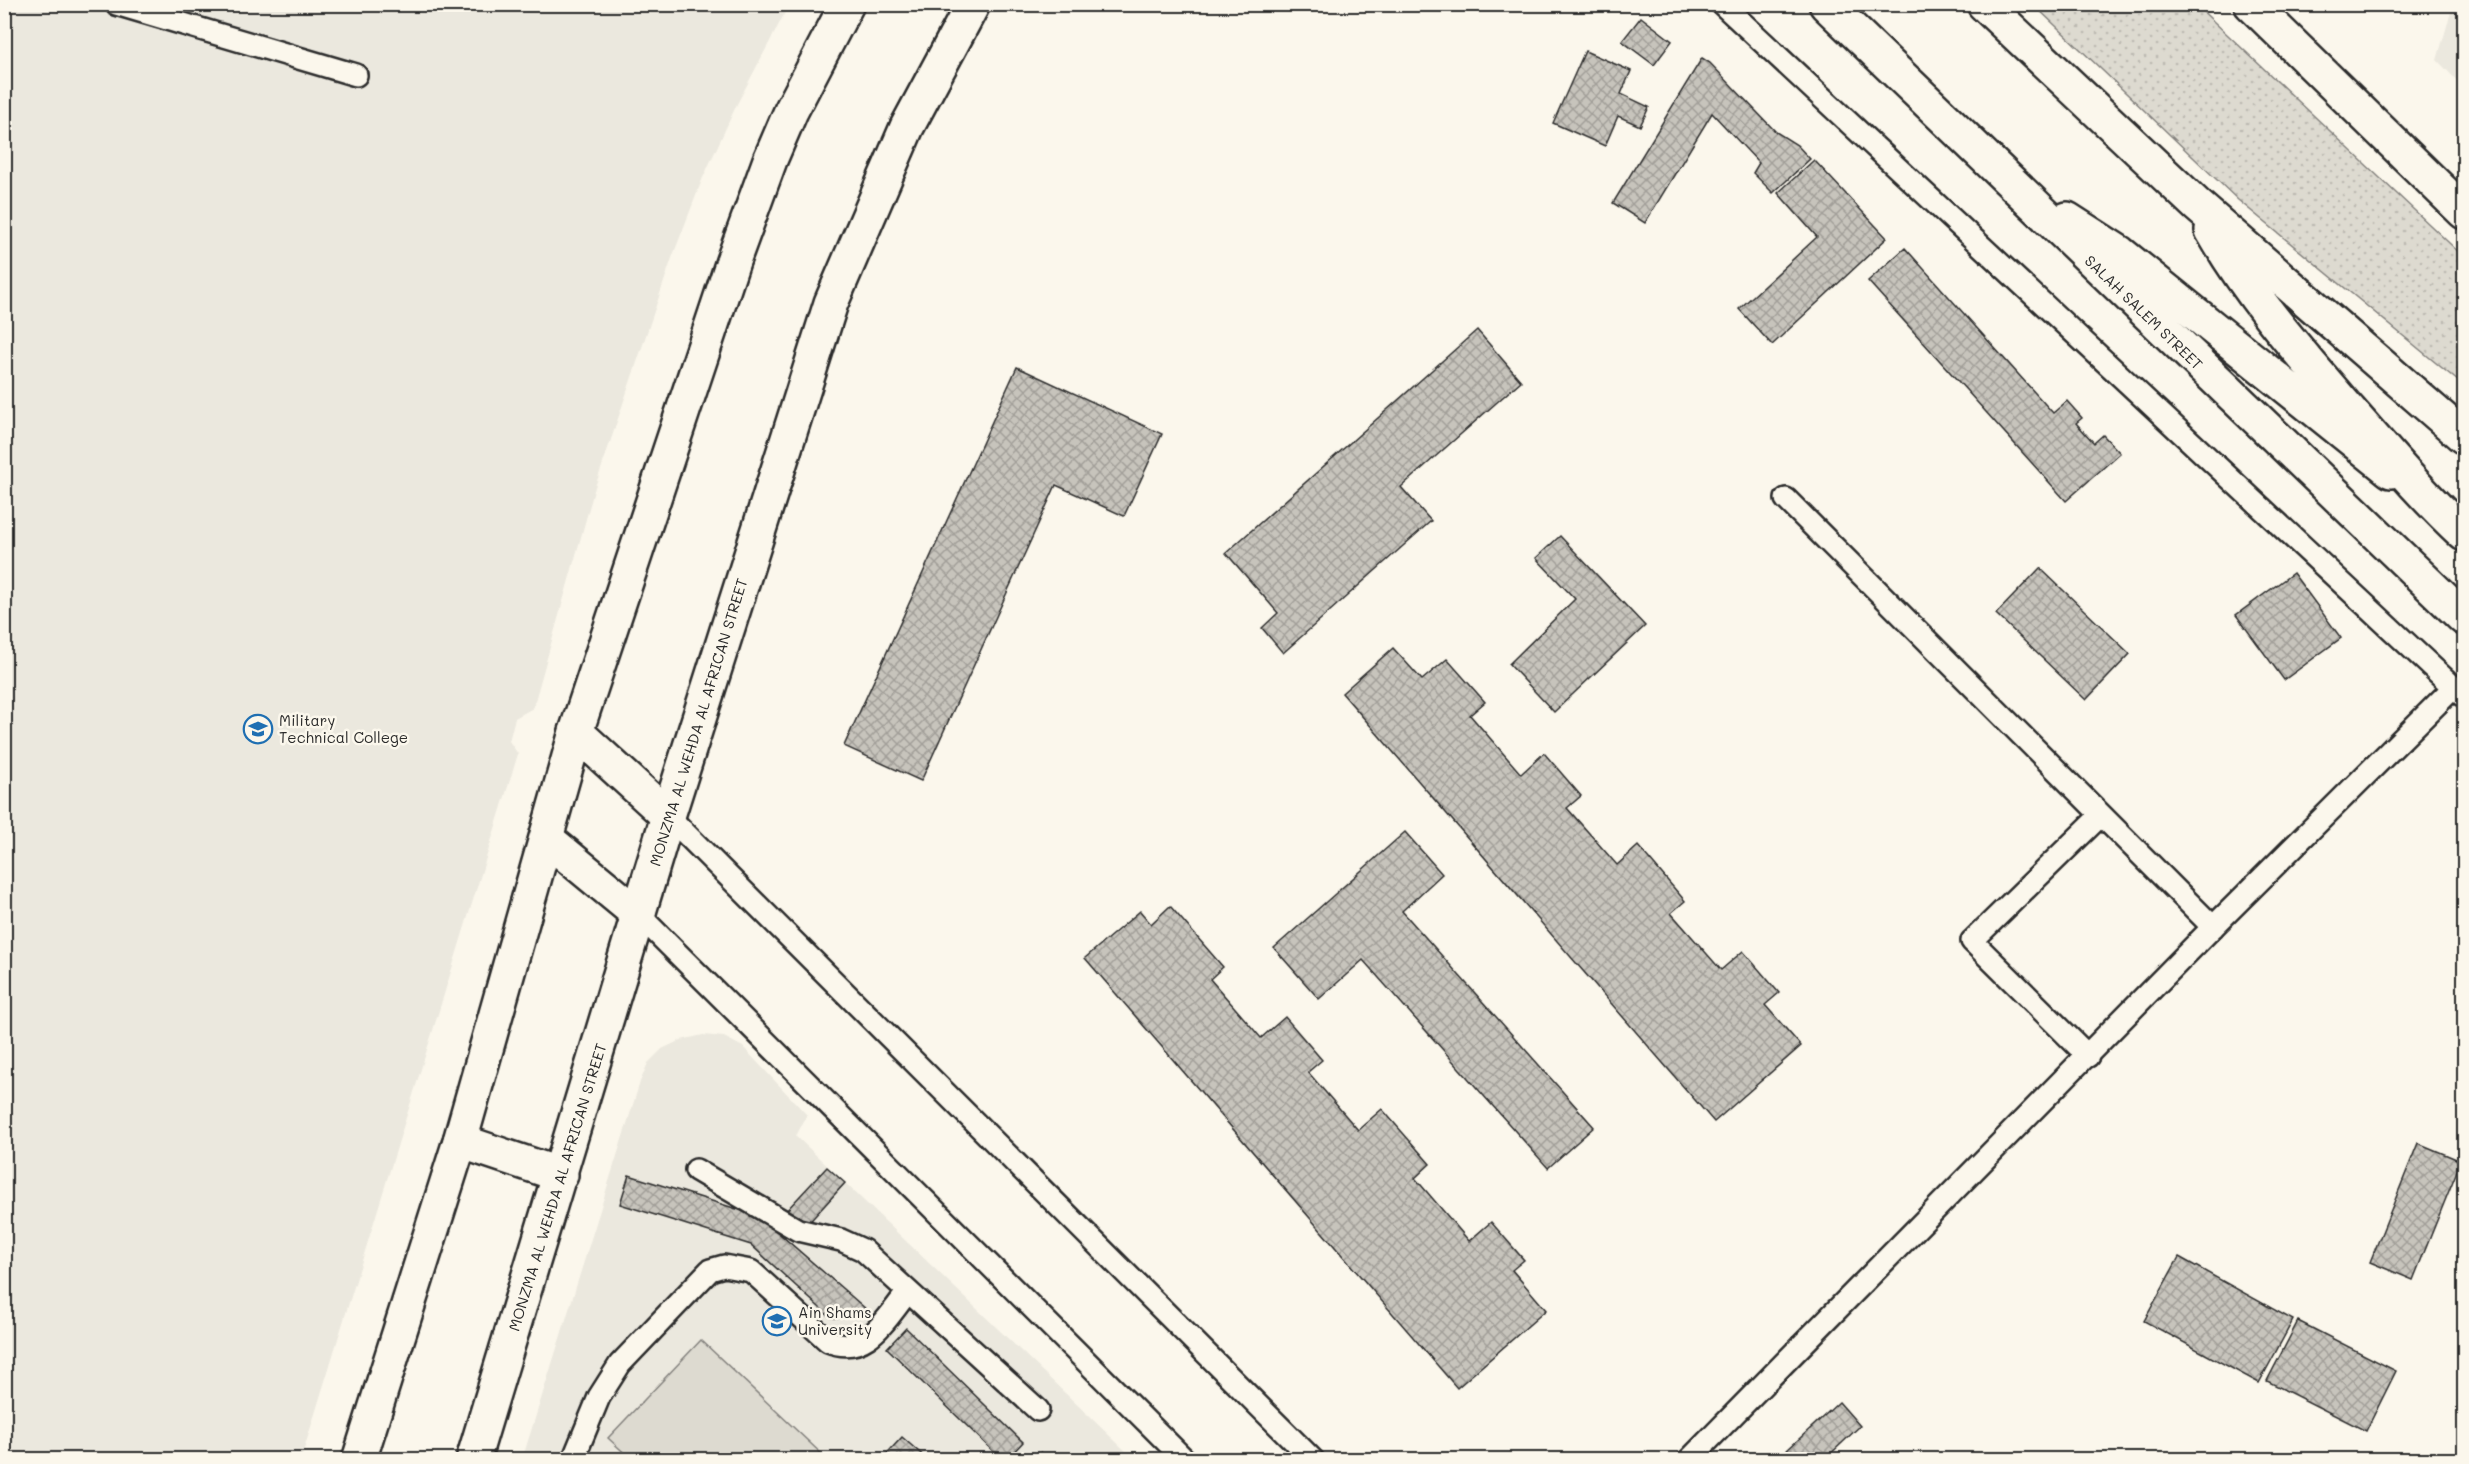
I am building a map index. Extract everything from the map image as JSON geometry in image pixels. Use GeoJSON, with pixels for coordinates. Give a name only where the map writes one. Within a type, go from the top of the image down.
{"type":"FeatureCollection","features":[{"type":"Feature","properties":{"kind":"main road"},"geometry":{"type":"LineString","coordinates":[[359,1460],[460,1141],[576,732],[751,210],[791,111],[847,4]]}},
{"type":"Feature","properties":{"kind":"main road","name":"MONZMA AL WEHDA AL AFRICAN STREET"},"geometry":{"type":"LineString","coordinates":[[473,1460],[668,816],[831,303],[907,127],[973,4]]}},
{"type":"Feature","properties":{"kind":"main road","name":"SALAH SALEM STREET"},"geometry":{"type":"LineString","coordinates":[[1826,4],[2464,618]]}},
{"type":"Feature","properties":{"kind":"main road"},"geometry":{"type":"LineString","coordinates":[[1984,4],[2197,206],[2464,437]]}},
{"type":"Feature","properties":{"kind":"main road"},"geometry":{"type":"LineString","coordinates":[[2251,4],[2464,212]]}},
{"type":"Feature","properties":{"kind":"main road"},"geometry":{"type":"LineString","coordinates":[[2030,202],[2077,225],[2120,253],[2430,502],[2464,534]]}},
{"type":"Feature","properties":{"kind":"main road"},"geometry":{"type":"LineString","coordinates":[[2197,206],[2230,262],[2269,316],[2430,502]]}},
{"type":"Feature","properties":{"kind":"main road"},"geometry":{"type":"LineString","coordinates":[[576,732],[668,816]]}},
{"type":"Feature","properties":{"kind":"main road"},"geometry":{"type":"LineString","coordinates":[[547,839],[639,915]]}},
{"type":"Feature","properties":{"kind":"main road"},"geometry":{"type":"LineString","coordinates":[[460,1141],[561,1175]]}},
{"type":"Feature","properties":{"kind":"lane"},"geometry":{"type":"LineString","coordinates":[[116,4],[356,75]]}},
{"type":"Feature","properties":{"kind":"lane"},"geometry":{"type":"LineString","coordinates":[[1689,1460],[2213,927],[2459,693],[1722,4]]}},
{"type":"Feature","properties":{"kind":"lane"},"geometry":{"type":"LineString","coordinates":[[1786,499],[2213,927]]}},
{"type":"Feature","properties":{"kind":"lane"},"geometry":{"type":"LineString","coordinates":[[668,816],[1313,1460]]}},
{"type":"Feature","properties":{"kind":"lane"},"geometry":{"type":"LineString","coordinates":[[2088,1056],[1972,941],[2100,816]]}},
{"type":"Feature","properties":{"kind":"lane"},"geometry":{"type":"LineString","coordinates":[[639,915],[1185,1460]]}},
{"type":"Feature","properties":{"kind":"lane"},"geometry":{"type":"LineString","coordinates":[[696,1170],[798,1230],[853,1244],[863,1250],[1038,1410]]}},
{"type":"Feature","properties":{"kind":"lane"},"geometry":{"type":"LineString","coordinates":[[573,1460],[600,1397],[620,1364],[710,1270],[724,1266],[751,1271],[828,1341],[838,1345],[860,1344],[869,1338],[908,1292]]}},
{"type":"Feature","properties":{"kind":"shaded area","name":"Military Technical College"},"geometry":{"type":"Polygon","coordinates":[[[5,5],[789,5],[737,104],[702,180],[672,258],[595,487],[533,708],[515,718],[509,741],[518,754],[301,1459],[5,1460],[5,5]]]}},
{"type":"Feature","properties":{"kind":"shaded area"},"geometry":{"type":"Polygon","coordinates":[[[2034,5],[2196,5],[2464,257],[2464,386],[2238,200],[2034,5]]]}},
{"type":"Feature","properties":{"kind":"shaded area"},"geometry":{"type":"Polygon","coordinates":[[[2453,5],[2464,5],[2464,88],[2437,60],[2453,5]]]}},
{"type":"Feature","properties":{"kind":"shaded area","name":"Ain Shams University"},"geometry":{"type":"Polygon","coordinates":[[[703,1035],[724,1037],[743,1047],[807,1115],[796,1136],[1134,1459],[522,1460],[640,1082],[648,1063],[662,1049],[681,1040],[703,1035]]]}},
{"type":"Feature","properties":{"kind":"shaded area"},"geometry":{"type":"Polygon","coordinates":[[[701,1340],[827,1459],[631,1459],[608,1438],[701,1340]]]}},
{"type":"Feature","properties":{"kind":"building"},"geometry":{"type":"Polygon","coordinates":[[[1641,17],[1672,41],[1654,65],[1622,41],[1641,17]]]}},
{"type":"Feature","properties":{"kind":"building"},"geometry":{"type":"Polygon","coordinates":[[[1585,51],[1631,71],[1621,94],[1649,107],[1640,126],[1618,116],[1605,146],[1553,123],[1585,51]]]}},
{"type":"Feature","properties":{"kind":"building"},"geometry":{"type":"Polygon","coordinates":[[[1702,58],[1710,63],[1776,132],[1797,145],[1810,159],[1773,193],[1753,173],[1759,163],[1712,113],[1645,223],[1613,203],[1702,58]]]}},
{"type":"Feature","properties":{"kind":"building"},"geometry":{"type":"Polygon","coordinates":[[[1814,160],[1887,238],[1772,345],[1739,309],[1817,237],[1778,193],[1814,160]]]}},
{"type":"Feature","properties":{"kind":"building"},"geometry":{"type":"Polygon","coordinates":[[[1905,248],[2053,413],[2067,401],[2082,418],[2076,423],[2094,443],[2103,435],[2120,453],[2066,501],[1868,281],[1905,248]]]}},
{"type":"Feature","properties":{"kind":"building"},"geometry":{"type":"Polygon","coordinates":[[[1477,330],[1521,381],[1401,487],[1431,521],[1283,653],[1262,628],[1278,613],[1226,553],[1477,330]]]}},
{"type":"Feature","properties":{"kind":"building"},"geometry":{"type":"Polygon","coordinates":[[[1017,367],[1162,434],[1124,516],[1056,485],[921,781],[844,746],[1017,367]]]}},
{"type":"Feature","properties":{"kind":"building"},"geometry":{"type":"Polygon","coordinates":[[[1560,536],[1645,626],[1554,712],[1509,664],[1575,599],[1536,558],[1560,536]]]}},
{"type":"Feature","properties":{"kind":"building"},"geometry":{"type":"Polygon","coordinates":[[[2040,568],[2130,654],[2086,700],[1996,614],[2040,568]]]}},
{"type":"Feature","properties":{"kind":"building"},"geometry":{"type":"Polygon","coordinates":[[[2293,573],[2341,638],[2284,680],[2236,615],[2293,573]]]}},
{"type":"Feature","properties":{"kind":"building"},"geometry":{"type":"Polygon","coordinates":[[[1393,648],[1422,680],[1447,659],[1485,702],[1470,715],[1521,774],[1544,753],[1581,796],[1567,808],[1617,865],[1638,846],[1685,901],[1671,913],[1721,970],[1743,951],[1779,993],[1765,1005],[1801,1046],[1714,1122],[1342,693],[1393,648]]]}},
{"type":"Feature","properties":{"kind":"building"},"geometry":{"type":"Polygon","coordinates":[[[1405,832],[1442,874],[1402,911],[1594,1127],[1548,1168],[1363,960],[1319,999],[1274,948],[1405,832]]]}},
{"type":"Feature","properties":{"kind":"building"},"geometry":{"type":"Polygon","coordinates":[[[1170,906],[1223,967],[1210,979],[1261,1038],[1285,1017],[1322,1060],[1308,1072],[1358,1130],[1382,1109],[1430,1164],[1415,1178],[1469,1241],[1491,1222],[1524,1260],[1512,1270],[1546,1310],[1457,1388],[1085,958],[1140,911],[1151,924],[1170,906]]]}},
{"type":"Feature","properties":{"kind":"building"},"geometry":{"type":"Polygon","coordinates":[[[2418,1143],[2461,1161],[2413,1280],[2370,1262],[2418,1143]]]}},
{"type":"Feature","properties":{"kind":"building"},"geometry":{"type":"Polygon","coordinates":[[[827,1167],[845,1183],[804,1228],[786,1211],[827,1167]]]}},
{"type":"Feature","properties":{"kind":"building"},"geometry":{"type":"Polygon","coordinates":[[[629,1175],[759,1216],[874,1316],[831,1318],[751,1245],[620,1204],[629,1175]]]}},
{"type":"Feature","properties":{"kind":"building"},"geometry":{"type":"Polygon","coordinates":[[[2179,1257],[2293,1320],[2259,1383],[2144,1321],[2179,1257]]]}},
{"type":"Feature","properties":{"kind":"building"},"geometry":{"type":"Polygon","coordinates":[[[2298,1321],[2396,1371],[2366,1431],[2267,1381],[2298,1321]]]}},
{"type":"Feature","properties":{"kind":"building"},"geometry":{"type":"Polygon","coordinates":[[[906,1328],[1023,1442],[1006,1460],[1002,1460],[887,1348],[906,1328]]]}},
{"type":"Feature","properties":{"kind":"building"},"geometry":{"type":"Polygon","coordinates":[[[1839,1402],[1860,1426],[1824,1460],[1794,1460],[1786,1451],[1839,1402]]]}},
{"type":"Feature","properties":{"kind":"building"},"geometry":{"type":"Polygon","coordinates":[[[902,1437],[928,1460],[881,1460],[902,1437]]]}},
{"type":"Feature","properties":{"kind":"building"},"geometry":{"type":"Polygon","coordinates":[[[1041,1452],[1049,1460],[1033,1460],[1041,1452]]]}},
{"type":"Feature","properties":{"kind":"place","name":"Military Technical College"},"geometry":{"type":"Point","coordinates":[258,729]}},
{"type":"Feature","properties":{"kind":"place","name":"Ain Shams University"},"geometry":{"type":"Point","coordinates":[777,1321]}}]}
